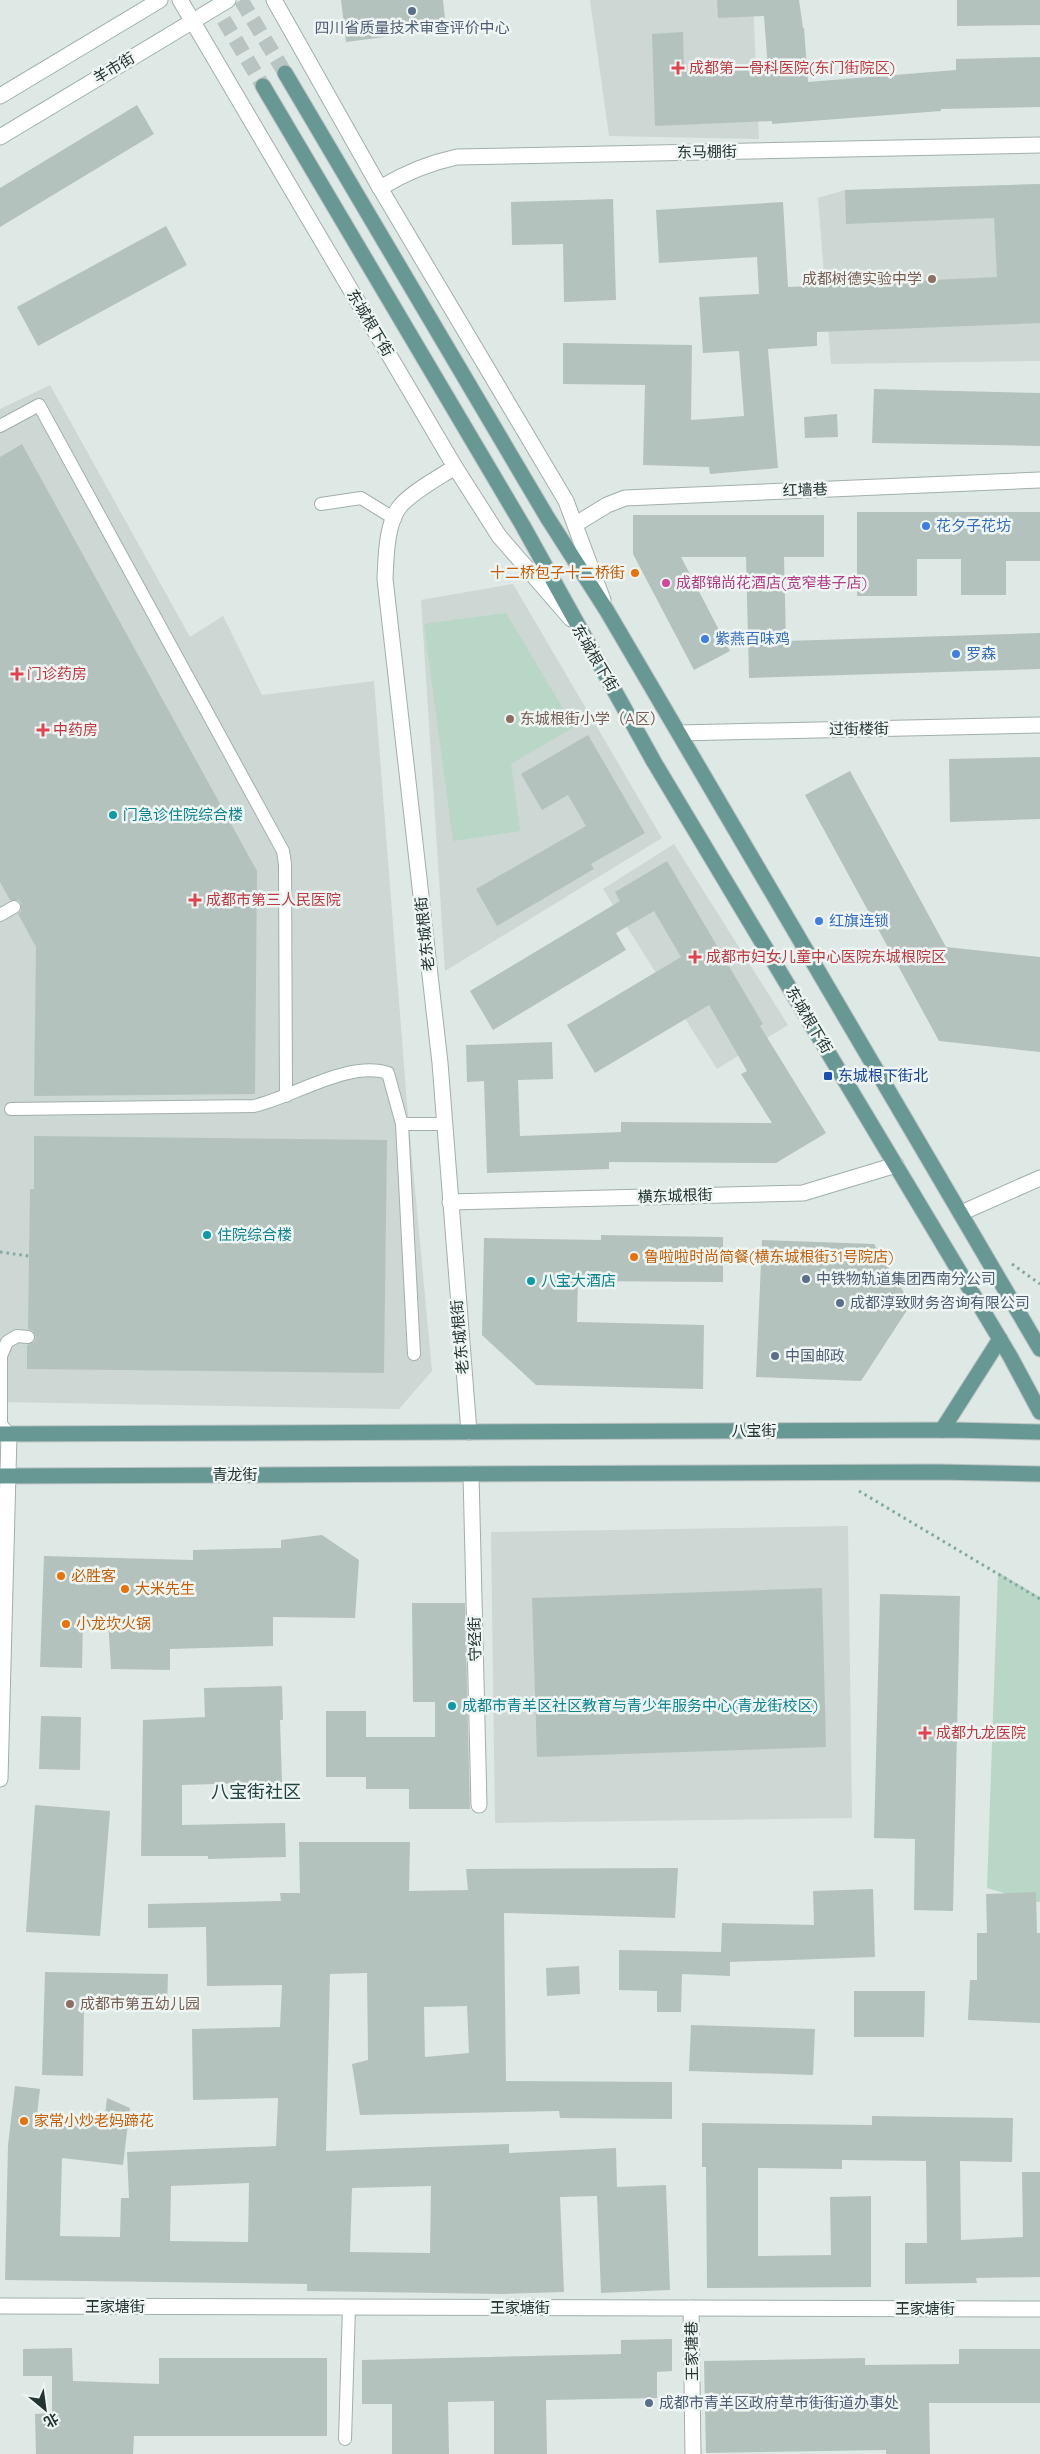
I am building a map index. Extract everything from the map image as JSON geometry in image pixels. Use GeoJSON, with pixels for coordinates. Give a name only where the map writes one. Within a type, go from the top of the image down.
{"type":"FeatureCollection","features":[{"type":"Feature","properties":{"kind":"main road"},"geometry":{"type":"LineString","coordinates":[[285,73],[547,517],[607,610],[1040,1349]]}},
{"type":"Feature","properties":{"kind":"main road"},"geometry":{"type":"LineString","coordinates":[[263,86],[523,526],[580,630]]}},
{"type":"Feature","properties":{"kind":"main road","name":"东城根下街"},"geometry":{"type":"LineString","coordinates":[[580,630],[654,762],[1000,1339],[1040,1412]]}},
{"type":"Feature","properties":{"kind":"main road"},"geometry":{"type":"LineString","coordinates":[[942,1430],[1000,1339]]}},
{"type":"Feature","properties":{"kind":"main road","name":"八宝街"},"geometry":{"type":"LineString","coordinates":[[469,1432],[942,1430],[1040,1432]]}},
{"type":"Feature","properties":{"kind":"main road"},"geometry":{"type":"LineString","coordinates":[[4,1434],[469,1432]]}},
{"type":"Feature","properties":{"kind":"main road"},"geometry":{"type":"LineString","coordinates":[[471,1474],[1040,1474]]}},
{"type":"Feature","properties":{"kind":"main road","name":"青龙街"},"geometry":{"type":"LineString","coordinates":[[4,1476],[471,1474]]}},
{"type":"Feature","properties":{"kind":"street"},"geometry":{"type":"LineString","coordinates":[[0,96],[160,0]]}},
{"type":"Feature","properties":{"kind":"street","name":"东城根下街"},"geometry":{"type":"LineString","coordinates":[[180,0],[455,467],[499,536],[580,630]]}},
{"type":"Feature","properties":{"kind":"street","name":"羊市街"},"geometry":{"type":"LineString","coordinates":[[0,136],[228,0]]}},
{"type":"Feature","properties":{"kind":"street"},"geometry":{"type":"LineString","coordinates":[[274,0],[380,188],[566,501],[607,610]]}},
{"type":"Feature","properties":{"kind":"street","name":"东马棚街"},"geometry":{"type":"LineString","coordinates":[[380,188],[404,174],[430,163],[457,157],[1040,145]]}},
{"type":"Feature","properties":{"kind":"street","name":"老东城根街"},"geometry":{"type":"LineString","coordinates":[[455,467],[401,506],[386,550],[385,579],[440,1063],[469,1432]]}},
{"type":"Feature","properties":{"kind":"street","name":"红墙巷"},"geometry":{"type":"LineString","coordinates":[[576,524],[606,505],[625,498],[1040,480]]}},
{"type":"Feature","properties":{"kind":"street","name":"过街楼街"},"geometry":{"type":"LineString","coordinates":[[679,733],[1040,725]]}},
{"type":"Feature","properties":{"kind":"street","name":"横东城根街"},"geometry":{"type":"LineString","coordinates":[[450,1202],[803,1192],[896,1166]]}},
{"type":"Feature","properties":{"kind":"street"},"geometry":{"type":"LineString","coordinates":[[961,1213],[1040,1178]]}},
{"type":"Feature","properties":{"kind":"street"},"geometry":{"type":"LineString","coordinates":[[0,1779],[4,1434]]}},
{"type":"Feature","properties":{"kind":"street","name":"守经街"},"geometry":{"type":"LineString","coordinates":[[471,1474],[479,1805]]}},
{"type":"Feature","properties":{"kind":"street","name":"王家塘街"},"geometry":{"type":"LineString","coordinates":[[0,2306],[1040,2310]]}},
{"type":"Feature","properties":{"kind":"street","name":"王家塘巷"},"geometry":{"type":"LineString","coordinates":[[691,2308],[693,2454]]}},
{"type":"Feature","properties":{"kind":"lane"},"geometry":{"type":"LineString","coordinates":[[0,426],[39,405],[283,851],[285,864],[286,1096]]}},
{"type":"Feature","properties":{"kind":"lane"},"geometry":{"type":"LineString","coordinates":[[321,504],[361,498],[395,519]]}},
{"type":"Feature","properties":{"kind":"lane"},"geometry":{"type":"LineString","coordinates":[[0,915],[14,907]]}},
{"type":"Feature","properties":{"kind":"lane"},"geometry":{"type":"LineString","coordinates":[[11,1109],[254,1106],[274,1102],[349,1073],[376,1069],[388,1073],[402,1124],[414,1354]]}},
{"type":"Feature","properties":{"kind":"lane"},"geometry":{"type":"LineString","coordinates":[[402,1124],[444,1124]]}},
{"type":"Feature","properties":{"kind":"lane"},"geometry":{"type":"LineString","coordinates":[[4,1434],[1,1424],[1,1356],[7,1342],[17,1336],[28,1337]]}},
{"type":"Feature","properties":{"kind":"lane"},"geometry":{"type":"LineString","coordinates":[[345,2439],[349,2307]]}},
{"type":"Feature","properties":{"kind":"path"},"geometry":{"type":"LineString","coordinates":[[0,1252],[29,1256]]}},
{"type":"Feature","properties":{"kind":"path"},"geometry":{"type":"LineString","coordinates":[[829,1473],[1040,1599]]}},
{"type":"Feature","properties":{"kind":"shaded area","name":"成都第一骨科医院(东门街院区)"},"geometry":{"type":"Polygon","coordinates":[[[590,0],[753,0],[759,139],[609,136],[590,0]]]}},
{"type":"Feature","properties":{"kind":"shaded area","name":"成都树德实验中学"},"geometry":{"type":"Polygon","coordinates":[[[1040,184],[1040,361],[831,364],[818,198],[845,190],[1040,184]]]}},
{"type":"Feature","properties":{"kind":"shaded area","name":"成都市第三人民医院"},"geometry":{"type":"Polygon","coordinates":[[[50,385],[190,637],[223,616],[262,695],[374,681],[407,1104],[432,1371],[399,1409],[0,1402],[0,409],[50,385]]]}},
{"type":"Feature","properties":{"kind":"shaded area","name":"东城根街小学（A区）"},"geometry":{"type":"Polygon","coordinates":[[[513,584],[662,838],[445,971],[421,600],[513,584]]]}},
{"type":"Feature","properties":{"kind":"shaded area","name":"成都市妇女儿童中心医院东城根院区"},"geometry":{"type":"Polygon","coordinates":[[[674,844],[788,1025],[717,1069],[603,889],[674,844]]]}},
{"type":"Feature","properties":{"kind":"shaded area"},"geometry":{"type":"Polygon","coordinates":[[[848,1526],[852,1818],[495,1823],[491,1532],[848,1526]]]}},
{"type":"Feature","properties":{"kind":"green space"},"geometry":{"type":"Polygon","coordinates":[[[506,613],[574,727],[511,764],[520,831],[453,841],[424,624],[506,613]]]}},
{"type":"Feature","properties":{"kind":"green space"},"geometry":{"type":"Polygon","coordinates":[[[998,1572],[1040,1597],[1040,1902],[1034,1902],[987,1888],[998,1572]]]}},
{"type":"Feature","properties":{"kind":"building"},"geometry":{"type":"Polygon","coordinates":[[[341,0],[443,0],[446,29],[346,42],[341,0]]]}},
{"type":"Feature","properties":{"kind":"building"},"geometry":{"type":"Polygon","coordinates":[[[717,0],[799,0],[804,28],[808,82],[956,70],[956,59],[1040,57],[1040,107],[941,109],[941,111],[772,124],[772,121],[655,126],[652,34],[683,32],[684,72],[768,69],[764,16],[718,18],[717,0]]]}},
{"type":"Feature","properties":{"kind":"building"},"geometry":{"type":"Polygon","coordinates":[[[957,0],[1040,0],[1040,25],[957,26],[957,0]]]}},
{"type":"Feature","properties":{"kind":"building"},"geometry":{"type":"Polygon","coordinates":[[[137,105],[154,134],[0,227],[0,188],[137,105]]]}},
{"type":"Feature","properties":{"kind":"building"},"geometry":{"type":"Polygon","coordinates":[[[1040,184],[1040,323],[817,332],[817,346],[768,349],[778,468],[710,474],[709,467],[643,465],[645,385],[563,384],[563,343],[692,345],[691,420],[744,416],[739,351],[703,353],[699,297],[759,294],[757,257],[659,263],[656,210],[783,202],[788,287],[997,277],[994,218],[846,224],[845,190],[1040,184]]]}},
{"type":"Feature","properties":{"kind":"building"},"geometry":{"type":"Polygon","coordinates":[[[613,199],[616,300],[564,302],[563,244],[512,245],[511,202],[613,199]]]}},
{"type":"Feature","properties":{"kind":"building"},"geometry":{"type":"Polygon","coordinates":[[[166,226],[187,265],[38,346],[17,307],[166,226]]]}},
{"type":"Feature","properties":{"kind":"building"},"geometry":{"type":"Polygon","coordinates":[[[874,389],[1040,393],[1040,446],[872,443],[874,389]]]}},
{"type":"Feature","properties":{"kind":"building"},"geometry":{"type":"Polygon","coordinates":[[[837,414],[838,437],[805,438],[804,417],[837,414]]]}},
{"type":"Feature","properties":{"kind":"building","name":"门急诊住院综合楼"},"geometry":{"type":"Polygon","coordinates":[[[22,444],[257,871],[255,1094],[34,1096],[36,947],[18,914],[21,911],[21,903],[18,900],[10,900],[0,882],[0,457],[22,444]]]}},
{"type":"Feature","properties":{"kind":"building"},"geometry":{"type":"Polygon","coordinates":[[[857,512],[1040,512],[1040,561],[1006,561],[1006,595],[961,595],[961,559],[917,559],[917,596],[857,596],[857,512]]]}},
{"type":"Feature","properties":{"kind":"building"},"geometry":{"type":"Polygon","coordinates":[[[633,515],[824,515],[824,557],[784,557],[786,641],[1040,633],[1040,669],[749,678],[746,557],[681,557],[730,651],[694,670],[633,554],[633,515]]]}},
{"type":"Feature","properties":{"kind":"building"},"geometry":{"type":"Polygon","coordinates":[[[588,735],[645,833],[591,864],[594,869],[497,926],[476,889],[586,826],[568,795],[542,810],[521,774],[588,735]]]}},
{"type":"Feature","properties":{"kind":"building"},"geometry":{"type":"Polygon","coordinates":[[[1040,757],[1040,819],[950,822],[949,759],[1040,757]]]}},
{"type":"Feature","properties":{"kind":"building"},"geometry":{"type":"Polygon","coordinates":[[[850,771],[946,947],[1040,957],[1040,1052],[939,1041],[805,795],[850,771]]]}},
{"type":"Feature","properties":{"kind":"building"},"geometry":{"type":"Polygon","coordinates":[[[667,861],[763,1024],[760,1026],[826,1133],[776,1163],[609,1162],[609,1169],[487,1173],[484,1081],[467,1082],[466,1045],[552,1042],[553,1079],[518,1080],[520,1136],[621,1132],[621,1122],[772,1123],[741,1074],[747,1071],[709,1005],[595,1073],[567,1025],[681,957],[654,911],[616,933],[626,950],[493,1030],[470,991],[620,901],[615,892],[667,861]]]}},
{"type":"Feature","properties":{"kind":"building","name":"住院综合楼"},"geometry":{"type":"Polygon","coordinates":[[[34,1136],[387,1140],[384,1373],[27,1369],[27,1345],[34,1342],[36,1337],[33,1331],[28,1329],[30,1189],[34,1189],[34,1136]]]}},
{"type":"Feature","properties":{"kind":"building","name":"八宝大酒店"},"geometry":{"type":"Polygon","coordinates":[[[601,1235],[723,1237],[723,1282],[578,1281],[577,1322],[704,1325],[703,1389],[536,1385],[482,1335],[484,1238],[601,1240],[601,1235]]]}},
{"type":"Feature","properties":{"kind":"building"},"geometry":{"type":"Polygon","coordinates":[[[762,1240],[874,1244],[911,1304],[861,1381],[756,1377],[762,1240]]]}},
{"type":"Feature","properties":{"kind":"building"},"geometry":{"type":"Polygon","coordinates":[[[322,1535],[359,1560],[355,1618],[273,1617],[273,1646],[170,1649],[170,1670],[111,1669],[108,1618],[83,1618],[82,1668],[40,1667],[44,1556],[193,1560],[193,1550],[281,1548],[281,1540],[322,1535]]]}},
{"type":"Feature","properties":{"kind":"building"},"geometry":{"type":"Polygon","coordinates":[[[822,1588],[826,1747],[537,1757],[532,1598],[822,1588]]]}},
{"type":"Feature","properties":{"kind":"building"},"geometry":{"type":"Polygon","coordinates":[[[880,1594],[960,1596],[953,1911],[914,1910],[915,1839],[874,1838],[880,1594]]]}},
{"type":"Feature","properties":{"kind":"building","name":"成都市青羊区社区教育与青少年服务中心(青龙街校区)"},"geometry":{"type":"Polygon","coordinates":[[[412,1603],[465,1603],[470,1809],[409,1809],[409,1789],[366,1789],[366,1777],[326,1777],[326,1711],[366,1711],[366,1737],[435,1737],[435,1702],[413,1702],[412,1603]]]}},
{"type":"Feature","properties":{"kind":"building"},"geometry":{"type":"Polygon","coordinates":[[[282,1686],[283,1720],[280,1720],[282,1782],[182,1785],[182,1825],[285,1823],[286,1857],[208,1859],[208,1856],[141,1856],[143,1720],[205,1717],[204,1688],[282,1686]]]}},
{"type":"Feature","properties":{"kind":"building"},"geometry":{"type":"Polygon","coordinates":[[[41,1716],[81,1717],[80,1770],[39,1769],[41,1716]]]}},
{"type":"Feature","properties":{"kind":"building"},"geometry":{"type":"Polygon","coordinates":[[[35,1805],[110,1811],[100,1936],[26,1932],[35,1805]]]}},
{"type":"Feature","properties":{"kind":"building"},"geometry":{"type":"Polygon","coordinates":[[[299,1842],[410,1842],[409,1891],[468,1890],[466,1869],[678,1868],[675,1918],[504,1913],[506,2081],[672,2082],[672,2119],[560,2118],[559,2111],[360,2115],[352,2064],[368,2060],[367,1973],[330,1974],[326,2151],[509,2144],[509,2153],[616,2148],[617,2187],[666,2185],[670,2290],[601,2293],[597,2196],[560,2197],[564,2292],[504,2294],[307,2291],[307,2284],[5,2280],[8,2145],[15,2086],[40,2089],[37,2114],[104,2122],[107,2098],[130,2108],[123,2165],[62,2158],[60,2236],[120,2237],[121,2198],[129,2198],[127,2152],[276,2146],[278,2098],[193,2100],[192,2029],[280,2027],[282,1985],[207,1986],[206,1927],[148,1928],[148,1904],[281,1901],[280,1893],[300,1893],[299,1842]],[[467,2006],[424,2007],[425,2057],[469,2053],[467,2006]],[[249,2183],[171,2186],[170,2241],[248,2242],[249,2183]],[[431,2186],[352,2188],[350,2252],[430,2253],[431,2186]]]}},
{"type":"Feature","properties":{"kind":"building"},"geometry":{"type":"Polygon","coordinates":[[[873,1889],[875,1957],[730,1962],[730,1976],[682,1974],[681,2012],[657,2012],[657,1991],[619,1990],[619,1950],[721,1952],[722,1923],[814,1925],[813,1891],[873,1889]]]}},
{"type":"Feature","properties":{"kind":"building"},"geometry":{"type":"Polygon","coordinates":[[[1036,1892],[1037,1933],[1040,1933],[1040,2023],[968,2020],[970,1980],[977,1980],[977,1933],[987,1933],[986,1894],[1036,1892]]]}},
{"type":"Feature","properties":{"kind":"building"},"geometry":{"type":"Polygon","coordinates":[[[579,1966],[580,1994],[547,1996],[546,1968],[579,1966]]]}},
{"type":"Feature","properties":{"kind":"building"},"geometry":{"type":"Polygon","coordinates":[[[45,1972],[168,1974],[167,2008],[84,2006],[83,2076],[42,2075],[45,1972]]]}},
{"type":"Feature","properties":{"kind":"building"},"geometry":{"type":"Polygon","coordinates":[[[854,1991],[925,1991],[924,2037],[854,2037],[854,1991]]]}},
{"type":"Feature","properties":{"kind":"building"},"geometry":{"type":"Polygon","coordinates":[[[691,2025],[815,2029],[813,2075],[689,2071],[691,2025]]]}},
{"type":"Feature","properties":{"kind":"building"},"geometry":{"type":"Polygon","coordinates":[[[872,2116],[1013,2118],[1012,2162],[960,2161],[961,2240],[1023,2237],[1022,2172],[1040,2172],[1040,2277],[976,2278],[977,2283],[905,2284],[905,2243],[927,2243],[926,2161],[842,2160],[842,2169],[758,2168],[758,2256],[831,2255],[830,2197],[871,2196],[871,2287],[707,2288],[706,2167],[702,2167],[702,2123],[872,2125],[872,2116]]]}},
{"type":"Feature","properties":{"kind":"building"},"geometry":{"type":"Polygon","coordinates":[[[672,2339],[672,2371],[657,2372],[657,2398],[546,2400],[547,2454],[494,2454],[494,2401],[448,2402],[449,2454],[392,2454],[392,2404],[362,2404],[362,2360],[621,2354],[621,2340],[672,2339]]]}},
{"type":"Feature","properties":{"kind":"building"},"geometry":{"type":"Polygon","coordinates":[[[72,2348],[73,2381],[159,2384],[159,2358],[327,2358],[327,2436],[134,2436],[133,2454],[36,2454],[35,2414],[52,2413],[52,2376],[23,2376],[23,2349],[72,2348]]]}},
{"type":"Feature","properties":{"kind":"building"},"geometry":{"type":"Polygon","coordinates":[[[959,2349],[1040,2349],[1040,2403],[929,2403],[930,2454],[886,2454],[886,2450],[706,2453],[704,2361],[865,2358],[865,2365],[959,2364],[959,2349]]]}},
{"type":"Feature","properties":{"kind":"tunnel"},"geometry":{"type":"LineString","coordinates":[[212,0],[263,86]]}},
{"type":"Feature","properties":{"kind":"tunnel"},"geometry":{"type":"LineString","coordinates":[[241,0],[285,73]]}},
{"type":"Feature","properties":{"kind":"place","name":"四川省质量技术审查评价中心"},"geometry":{"type":"Point","coordinates":[412,11]}},
{"type":"Feature","properties":{"kind":"place","name":"成都第一骨科医院(东门街院区)"},"geometry":{"type":"Point","coordinates":[678,68]}},
{"type":"Feature","properties":{"kind":"place","name":"成都树德实验中学"},"geometry":{"type":"Point","coordinates":[932,279]}},
{"type":"Feature","properties":{"kind":"place","name":"花夕子花坊"},"geometry":{"type":"Point","coordinates":[926,526]}},
{"type":"Feature","properties":{"kind":"place","name":"十二桥包子十二桥街"},"geometry":{"type":"Point","coordinates":[635,573]}},
{"type":"Feature","properties":{"kind":"place","name":"成都锦尚花酒店(宽窄巷子店)"},"geometry":{"type":"Point","coordinates":[666,583]}},
{"type":"Feature","properties":{"kind":"place","name":"紫燕百味鸡"},"geometry":{"type":"Point","coordinates":[705,639]}},
{"type":"Feature","properties":{"kind":"place","name":"罗森"},"geometry":{"type":"Point","coordinates":[956,654]}},
{"type":"Feature","properties":{"kind":"place","name":"门诊药房"},"geometry":{"type":"Point","coordinates":[17,674]}},
{"type":"Feature","properties":{"kind":"place","name":"东城根街小学（A区）"},"geometry":{"type":"Point","coordinates":[510,719]}},
{"type":"Feature","properties":{"kind":"place","name":"中药房"},"geometry":{"type":"Point","coordinates":[43,730]}},
{"type":"Feature","properties":{"kind":"place","name":"门急诊住院综合楼"},"geometry":{"type":"Point","coordinates":[113,815]}},
{"type":"Feature","properties":{"kind":"place","name":"成都市第三人民医院"},"geometry":{"type":"Point","coordinates":[195,900]}},
{"type":"Feature","properties":{"kind":"place","name":"红旗连锁"},"geometry":{"type":"Point","coordinates":[819,921]}},
{"type":"Feature","properties":{"kind":"place","name":"成都市妇女儿童中心医院东城根院区"},"geometry":{"type":"Point","coordinates":[695,957]}},
{"type":"Feature","properties":{"kind":"place","name":"东城根下街北"},"geometry":{"type":"Point","coordinates":[828,1076]}},
{"type":"Feature","properties":{"kind":"place","name":"住院综合楼"},"geometry":{"type":"Point","coordinates":[207,1235]}},
{"type":"Feature","properties":{"kind":"place","name":"鲁啦啦时尚简餐(横东城根街31号院店)"},"geometry":{"type":"Point","coordinates":[634,1257]}},
{"type":"Feature","properties":{"kind":"place","name":"中铁物轨道集团西南分公司"},"geometry":{"type":"Point","coordinates":[806,1279]}},
{"type":"Feature","properties":{"kind":"place","name":"八宝大酒店"},"geometry":{"type":"Point","coordinates":[531,1281]}},
{"type":"Feature","properties":{"kind":"place","name":"成都淳致财务咨询有限公司"},"geometry":{"type":"Point","coordinates":[840,1303]}},
{"type":"Feature","properties":{"kind":"place","name":"中国邮政"},"geometry":{"type":"Point","coordinates":[775,1356]}},
{"type":"Feature","properties":{"kind":"place","name":"必胜客"},"geometry":{"type":"Point","coordinates":[61,1576]}},
{"type":"Feature","properties":{"kind":"place","name":"大米先生"},"geometry":{"type":"Point","coordinates":[125,1589]}},
{"type":"Feature","properties":{"kind":"place","name":"小龙坎火锅"},"geometry":{"type":"Point","coordinates":[66,1624]}},
{"type":"Feature","properties":{"kind":"place","name":"成都市青羊区社区教育与青少年服务中心(青龙街校区)"},"geometry":{"type":"Point","coordinates":[452,1706]}},
{"type":"Feature","properties":{"kind":"place","name":"成都九龙医院"},"geometry":{"type":"Point","coordinates":[925,1733]}},
{"type":"Feature","properties":{"kind":"place","name":"成都市第五幼儿园"},"geometry":{"type":"Point","coordinates":[70,2004]}},
{"type":"Feature","properties":{"kind":"place","name":"家常小炒老妈蹄花"},"geometry":{"type":"Point","coordinates":[24,2121]}},
{"type":"Feature","properties":{"kind":"place","name":"成都市青羊区政府草市街街道办事处"},"geometry":{"type":"Point","coordinates":[649,2403]}},
{"type":"Feature","properties":{"kind":"district","name":"八宝街社区"},"geometry":{"type":"Point","coordinates":[256,1792]}}]}
